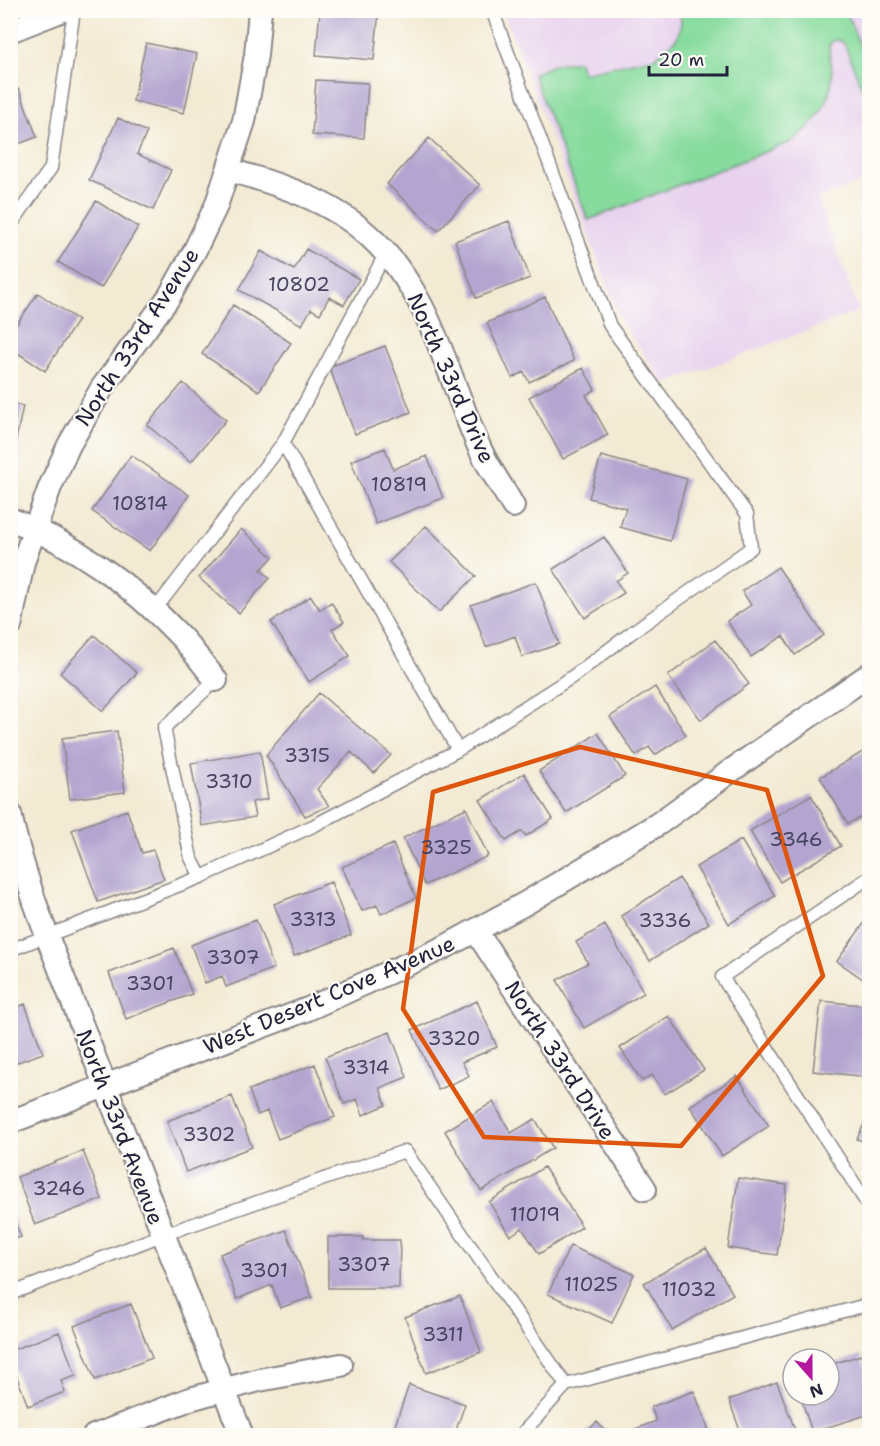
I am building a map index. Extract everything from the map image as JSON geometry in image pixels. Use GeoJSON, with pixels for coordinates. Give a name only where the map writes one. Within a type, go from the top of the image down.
{"type":"FeatureCollection","features":[{"type":"Feature","properties":{"kind":"street"},"geometry":{"type":"LineString","coordinates":[[10,31],[63,10]]}},
{"type":"Feature","properties":{"kind":"street","name":"North 33rd Avenue"},"geometry":{"type":"LineString","coordinates":[[10,626],[23,562],[34,528],[69,446],[102,388],[169,297],[216,206],[244,121],[256,55],[260,10]]}},
{"type":"Feature","properties":{"kind":"street","name":"North 33rd Drive"},"geometry":{"type":"LineString","coordinates":[[229,170],[305,195],[341,215],[368,234],[386,253],[405,277],[423,306],[482,453],[513,506]]}},
{"type":"Feature","properties":{"kind":"street"},"geometry":{"type":"LineString","coordinates":[[10,519],[34,528],[66,545],[115,577],[182,638],[216,680]]}},
{"type":"Feature","properties":{"kind":"street","name":"West Desert Cove Avenue"},"geometry":{"type":"LineString","coordinates":[[10,1122],[308,1009],[403,967],[476,930],[583,871],[658,824],[870,674]]}},
{"type":"Feature","properties":{"kind":"street","name":"North 33rd Avenue"},"geometry":{"type":"LineString","coordinates":[[10,814],[30,892],[242,1436]]}},
{"type":"Feature","properties":{"kind":"street","name":"North 33rd Drive"},"geometry":{"type":"LineString","coordinates":[[476,930],[645,1189]]}},
{"type":"Feature","properties":{"kind":"street"},"geometry":{"type":"LineString","coordinates":[[94,1436],[190,1399],[224,1389],[341,1365]]}},
{"type":"Feature","properties":{"kind":"lane"},"geometry":{"type":"LineString","coordinates":[[10,226],[51,168],[75,10]]}},
{"type":"Feature","properties":{"kind":"lane"},"geometry":{"type":"LineString","coordinates":[[10,950],[201,877],[315,825],[458,750],[572,677],[751,548],[747,514],[610,326],[492,10]]}},
{"type":"Feature","properties":{"kind":"lane"},"geometry":{"type":"LineString","coordinates":[[154,611],[283,443],[386,253]]}},
{"type":"Feature","properties":{"kind":"lane"},"geometry":{"type":"LineString","coordinates":[[283,443],[458,750]]}},
{"type":"Feature","properties":{"kind":"lane"},"geometry":{"type":"LineString","coordinates":[[201,877],[191,858],[164,728],[216,680]]}},
{"type":"Feature","properties":{"kind":"lane"},"geometry":{"type":"LineString","coordinates":[[870,877],[722,977],[870,1208]]}},
{"type":"Feature","properties":{"kind":"lane"},"geometry":{"type":"LineString","coordinates":[[10,1294],[162,1235],[405,1151],[566,1385]]}},
{"type":"Feature","properties":{"kind":"lane"},"geometry":{"type":"LineString","coordinates":[[520,1436],[566,1385],[870,1304]]}},
{"type":"Feature","properties":{"kind":"highlighted area"},"geometry":{"type":"Polygon","coordinates":[[[580,747],[767,790],[823,976],[681,1146],[484,1137],[403,1009],[433,792],[580,747]]]}},
{"type":"Feature","properties":{"kind":"shaded area"},"geometry":{"type":"Polygon","coordinates":[[[503,11],[869,11],[869,179],[818,199],[859,311],[665,384],[622,323],[503,11]]]}},
{"type":"Feature","properties":{"kind":"green space"},"geometry":{"type":"Polygon","coordinates":[[[680,11],[846,11],[869,68],[869,106],[844,43],[838,40],[832,41],[829,46],[831,86],[825,105],[807,129],[791,142],[588,220],[533,74],[556,64],[578,61],[583,73],[656,57],[677,38],[681,23],[680,11]]]}},
{"type":"Feature","properties":{"kind":"building"},"geometry":{"type":"Polygon","coordinates":[[[320,10],[379,10],[374,60],[316,55],[320,10]]]}},
{"type":"Feature","properties":{"kind":"building"},"geometry":{"type":"Polygon","coordinates":[[[146,43],[197,54],[184,113],[133,101],[146,43]]]}},
{"type":"Feature","properties":{"kind":"building"},"geometry":{"type":"Polygon","coordinates":[[[316,80],[368,83],[364,138],[312,135],[316,80]]]}},
{"type":"Feature","properties":{"kind":"building"},"geometry":{"type":"Polygon","coordinates":[[[19,89],[37,137],[10,147],[10,92],[19,89]]]}},
{"type":"Feature","properties":{"kind":"building"},"geometry":{"type":"Polygon","coordinates":[[[118,118],[147,132],[137,154],[171,170],[153,210],[89,180],[118,118]]]}},
{"type":"Feature","properties":{"kind":"building"},"geometry":{"type":"Polygon","coordinates":[[[429,138],[480,185],[438,231],[387,184],[429,138]]]}},
{"type":"Feature","properties":{"kind":"building"},"geometry":{"type":"Polygon","coordinates":[[[96,201],[138,227],[101,288],[58,262],[96,201]]]}},
{"type":"Feature","properties":{"kind":"building"},"geometry":{"type":"Polygon","coordinates":[[[509,221],[530,278],[476,298],[455,241],[509,221]]]}},
{"type":"Feature","properties":{"kind":"building"},"geometry":{"type":"Polygon","coordinates":[[[306,249],[359,279],[344,305],[329,297],[320,314],[311,309],[302,325],[239,290],[261,251],[294,270],[306,249]]]}},
{"type":"Feature","properties":{"kind":"building"},"geometry":{"type":"Polygon","coordinates":[[[38,293],[78,320],[45,371],[10,348],[10,334],[38,293]]]}},
{"type":"Feature","properties":{"kind":"building"},"geometry":{"type":"Polygon","coordinates":[[[545,297],[574,361],[529,382],[524,372],[512,378],[487,323],[545,297]]]}},
{"type":"Feature","properties":{"kind":"building"},"geometry":{"type":"Polygon","coordinates":[[[233,305],[291,343],[259,391],[202,354],[233,305]]]}},
{"type":"Feature","properties":{"kind":"building"},"geometry":{"type":"Polygon","coordinates":[[[385,346],[411,412],[355,434],[329,367],[385,346]]]}},
{"type":"Feature","properties":{"kind":"building"},"geometry":{"type":"Polygon","coordinates":[[[583,368],[595,390],[586,395],[608,435],[563,459],[529,397],[583,368]]]}},
{"type":"Feature","properties":{"kind":"building"},"geometry":{"type":"Polygon","coordinates":[[[183,383],[226,420],[191,462],[147,425],[183,383]]]}},
{"type":"Feature","properties":{"kind":"building"},"geometry":{"type":"Polygon","coordinates":[[[10,403],[23,406],[13,454],[10,454],[10,403]]]}},
{"type":"Feature","properties":{"kind":"building"},"geometry":{"type":"Polygon","coordinates":[[[385,448],[393,469],[427,456],[443,498],[376,524],[351,461],[385,448]]]}},
{"type":"Feature","properties":{"kind":"building"},"geometry":{"type":"Polygon","coordinates":[[[131,455],[189,495],[150,551],[92,511],[131,455]]]}},
{"type":"Feature","properties":{"kind":"building"},"geometry":{"type":"Polygon","coordinates":[[[601,456],[687,479],[670,541],[620,527],[626,508],[589,498],[601,456]]]}},
{"type":"Feature","properties":{"kind":"building"},"geometry":{"type":"Polygon","coordinates":[[[426,526],[476,576],[439,612],[389,562],[426,526]]]}},
{"type":"Feature","properties":{"kind":"building"},"geometry":{"type":"Polygon","coordinates":[[[241,529],[273,557],[261,570],[270,578],[239,613],[199,578],[241,529]]]}},
{"type":"Feature","properties":{"kind":"building"},"geometry":{"type":"Polygon","coordinates":[[[604,537],[628,573],[616,581],[624,593],[585,618],[553,569],[604,537]]]}},
{"type":"Feature","properties":{"kind":"building"},"geometry":{"type":"Polygon","coordinates":[[[778,567],[824,635],[795,655],[783,636],[751,657],[727,621],[751,605],[742,591],[778,567]]]}},
{"type":"Feature","properties":{"kind":"building"},"geometry":{"type":"Polygon","coordinates":[[[536,582],[559,644],[522,657],[515,636],[486,647],[471,605],[536,582]]]}},
{"type":"Feature","properties":{"kind":"building"},"geometry":{"type":"Polygon","coordinates":[[[311,596],[320,610],[331,602],[344,622],[332,629],[350,656],[309,682],[271,622],[311,596]]]}},
{"type":"Feature","properties":{"kind":"building"},"geometry":{"type":"Polygon","coordinates":[[[94,635],[137,673],[103,711],[60,673],[94,635]]]}},
{"type":"Feature","properties":{"kind":"building"},"geometry":{"type":"Polygon","coordinates":[[[715,640],[749,684],[701,720],[668,676],[715,640]]]}},
{"type":"Feature","properties":{"kind":"building"},"geometry":{"type":"Polygon","coordinates":[[[655,687],[686,735],[655,755],[649,747],[636,756],[610,717],[655,687]]]}},
{"type":"Feature","properties":{"kind":"building"},"geometry":{"type":"Polygon","coordinates":[[[319,693],[391,755],[374,773],[351,752],[317,789],[329,806],[305,816],[266,755],[319,693]]]}},
{"type":"Feature","properties":{"kind":"building"},"geometry":{"type":"Polygon","coordinates":[[[117,731],[125,792],[70,799],[62,738],[117,731]]]}},
{"type":"Feature","properties":{"kind":"building"},"geometry":{"type":"Polygon","coordinates":[[[598,733],[625,776],[566,813],[539,771],[598,733]]]}},
{"type":"Feature","properties":{"kind":"building"},"geometry":{"type":"Polygon","coordinates":[[[866,750],[870,756],[870,812],[848,824],[820,777],[866,750]]]}},
{"type":"Feature","properties":{"kind":"building"},"geometry":{"type":"Polygon","coordinates":[[[260,751],[268,799],[252,802],[255,817],[202,826],[191,763],[260,751]]]}},
{"type":"Feature","properties":{"kind":"building"},"geometry":{"type":"Polygon","coordinates":[[[524,773],[553,819],[526,836],[522,831],[506,841],[480,800],[524,773]]]}},
{"type":"Feature","properties":{"kind":"building"},"geometry":{"type":"Polygon","coordinates":[[[811,795],[841,846],[780,882],[750,831],[811,795]]]}},
{"type":"Feature","properties":{"kind":"building"},"geometry":{"type":"Polygon","coordinates":[[[466,808],[488,856],[425,885],[403,838],[466,808]]]}},
{"type":"Feature","properties":{"kind":"building"},"geometry":{"type":"Polygon","coordinates":[[[127,810],[142,853],[153,850],[164,879],[98,902],[72,830],[127,810]]]}},
{"type":"Feature","properties":{"kind":"building"},"geometry":{"type":"Polygon","coordinates":[[[741,840],[775,896],[729,924],[696,867],[741,840]]]}},
{"type":"Feature","properties":{"kind":"building"},"geometry":{"type":"Polygon","coordinates":[[[393,844],[416,898],[381,914],[377,905],[362,911],[342,867],[393,844]]]}},
{"type":"Feature","properties":{"kind":"building"},"geometry":{"type":"Polygon","coordinates":[[[679,878],[709,923],[650,961],[621,916],[679,878]]]}},
{"type":"Feature","properties":{"kind":"building"},"geometry":{"type":"Polygon","coordinates":[[[331,882],[351,935],[294,956],[274,904],[331,882]]]}},
{"type":"Feature","properties":{"kind":"building"},"geometry":{"type":"Polygon","coordinates":[[[870,915],[870,984],[837,961],[870,915]]]}},
{"type":"Feature","properties":{"kind":"building"},"geometry":{"type":"Polygon","coordinates":[[[256,920],[274,968],[226,987],[222,976],[205,983],[191,945],[256,920]]]}},
{"type":"Feature","properties":{"kind":"building"},"geometry":{"type":"Polygon","coordinates":[[[605,925],[644,993],[584,1028],[557,980],[588,963],[576,942],[605,925]]]}},
{"type":"Feature","properties":{"kind":"building"},"geometry":{"type":"Polygon","coordinates":[[[174,948],[192,994],[126,1019],[109,973],[174,948]]]}},
{"type":"Feature","properties":{"kind":"building"},"geometry":{"type":"Polygon","coordinates":[[[477,1001],[497,1047],[462,1062],[469,1076],[438,1090],[412,1030],[477,1001]]]}},
{"type":"Feature","properties":{"kind":"building"},"geometry":{"type":"Polygon","coordinates":[[[821,1001],[870,1006],[868,1077],[813,1071],[821,1001]]]}},
{"type":"Feature","properties":{"kind":"building"},"geometry":{"type":"Polygon","coordinates":[[[25,1004],[43,1053],[10,1065],[10,1010],[25,1004]]]}},
{"type":"Feature","properties":{"kind":"building"},"geometry":{"type":"Polygon","coordinates":[[[669,1016],[704,1070],[665,1094],[652,1075],[642,1081],[620,1048],[669,1016]]]}},
{"type":"Feature","properties":{"kind":"building"},"geometry":{"type":"Polygon","coordinates":[[[390,1032],[407,1077],[380,1088],[386,1105],[363,1115],[357,1099],[344,1104],[325,1057],[390,1032]]]}},
{"type":"Feature","properties":{"kind":"building"},"geometry":{"type":"Polygon","coordinates":[[[315,1064],[335,1117],[278,1139],[267,1111],[258,1115],[249,1090],[315,1064]]]}},
{"type":"Feature","properties":{"kind":"building"},"geometry":{"type":"Polygon","coordinates":[[[737,1076],[769,1126],[722,1156],[690,1106],[737,1076]]]}},
{"type":"Feature","properties":{"kind":"building"},"geometry":{"type":"Polygon","coordinates":[[[232,1096],[252,1147],[186,1172],[167,1121],[232,1096]]]}},
{"type":"Feature","properties":{"kind":"building"},"geometry":{"type":"Polygon","coordinates":[[[493,1102],[511,1133],[535,1119],[553,1148],[481,1191],[445,1131],[493,1102]]]}},
{"type":"Feature","properties":{"kind":"building"},"geometry":{"type":"Polygon","coordinates":[[[870,1111],[870,1144],[857,1139],[870,1111]]]}},
{"type":"Feature","properties":{"kind":"building"},"geometry":{"type":"Polygon","coordinates":[[[83,1151],[102,1199],[35,1225],[17,1177],[83,1151]]]}},
{"type":"Feature","properties":{"kind":"building"},"geometry":{"type":"Polygon","coordinates":[[[544,1167],[582,1227],[539,1254],[522,1228],[510,1236],[489,1202],[544,1167]]]}},
{"type":"Feature","properties":{"kind":"building"},"geometry":{"type":"Polygon","coordinates":[[[738,1178],[787,1185],[777,1255],[728,1248],[738,1178]]]}},
{"type":"Feature","properties":{"kind":"building"},"geometry":{"type":"Polygon","coordinates":[[[10,1210],[21,1237],[10,1241],[10,1210]]]}},
{"type":"Feature","properties":{"kind":"building"},"geometry":{"type":"Polygon","coordinates":[[[286,1230],[312,1297],[280,1308],[272,1285],[237,1299],[220,1254],[286,1230]]]}},
{"type":"Feature","properties":{"kind":"building"},"geometry":{"type":"Polygon","coordinates":[[[328,1237],[400,1240],[399,1288],[328,1288],[328,1237]]]}},
{"type":"Feature","properties":{"kind":"building"},"geometry":{"type":"Polygon","coordinates":[[[570,1246],[634,1274],[612,1323],[548,1294],[570,1246]]]}},
{"type":"Feature","properties":{"kind":"building"},"geometry":{"type":"Polygon","coordinates":[[[706,1248],[733,1294],[672,1330],[644,1283],[706,1248]]]}},
{"type":"Feature","properties":{"kind":"building"},"geometry":{"type":"Polygon","coordinates":[[[460,1296],[481,1352],[426,1373],[405,1317],[460,1296]]]}},
{"type":"Feature","properties":{"kind":"building"},"geometry":{"type":"Polygon","coordinates":[[[131,1304],[152,1358],[95,1380],[74,1326],[131,1304]]]}},
{"type":"Feature","properties":{"kind":"building"},"geometry":{"type":"Polygon","coordinates":[[[59,1332],[76,1376],[61,1381],[65,1392],[28,1406],[10,1359],[10,1351],[59,1332]]]}},
{"type":"Feature","properties":{"kind":"building"},"geometry":{"type":"Polygon","coordinates":[[[861,1355],[870,1383],[870,1414],[812,1432],[804,1407],[841,1407],[841,1361],[861,1355]]]}},
{"type":"Feature","properties":{"kind":"building"},"geometry":{"type":"Polygon","coordinates":[[[777,1382],[781,1393],[781,1407],[786,1407],[797,1435],[742,1436],[729,1400],[777,1382]]]}},
{"type":"Feature","properties":{"kind":"building"},"geometry":{"type":"Polygon","coordinates":[[[409,1385],[465,1404],[454,1436],[406,1436],[393,1431],[409,1385]]]}},
{"type":"Feature","properties":{"kind":"building"},"geometry":{"type":"Polygon","coordinates":[[[694,1391],[711,1436],[635,1436],[633,1430],[656,1421],[651,1407],[694,1391]]]}},
{"type":"Feature","properties":{"kind":"building"},"geometry":{"type":"Polygon","coordinates":[[[597,1422],[610,1436],[582,1436],[597,1422]]]}}]}
